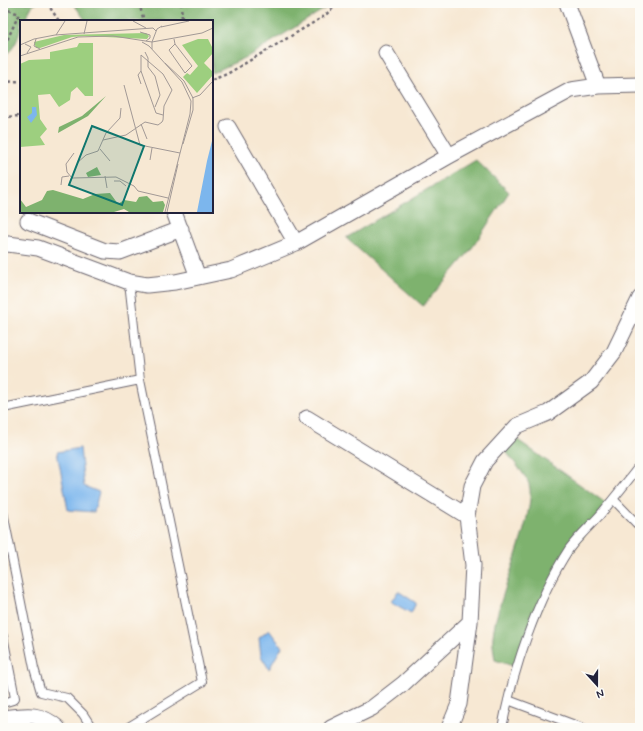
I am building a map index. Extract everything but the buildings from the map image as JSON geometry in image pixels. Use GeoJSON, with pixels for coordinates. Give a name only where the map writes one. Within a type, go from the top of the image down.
{"type":"FeatureCollection","features":[{"type":"Feature","properties":{"kind":"street"},"geometry":{"type":"LineString","coordinates":[[567,3],[598,86]]}},
{"type":"Feature","properties":{"kind":"street"},"geometry":{"type":"LineString","coordinates":[[386,53],[449,156]]}},
{"type":"Feature","properties":{"kind":"street"},"geometry":{"type":"LineString","coordinates":[[3,245],[8,244],[38,248],[129,282],[147,285],[231,270],[296,243],[449,156],[571,90],[598,86],[640,85]]}},
{"type":"Feature","properties":{"kind":"street"},"geometry":{"type":"LineString","coordinates":[[228,127],[296,243]]}},
{"type":"Feature","properties":{"kind":"street"},"geometry":{"type":"LineString","coordinates":[[174,213],[182,229],[198,277]]}},
{"type":"Feature","properties":{"kind":"street"},"geometry":{"type":"LineString","coordinates":[[28,221],[104,251],[120,252],[182,229]]}},
{"type":"Feature","properties":{"kind":"street"},"geometry":{"type":"LineString","coordinates":[[449,728],[459,704],[470,622],[473,565],[467,516],[472,486],[485,461],[517,426],[548,413],[591,382],[614,352],[640,298]]}},
{"type":"Feature","properties":{"kind":"street"},"geometry":{"type":"LineString","coordinates":[[307,418],[467,516]]}},
{"type":"Feature","properties":{"kind":"street"},"geometry":{"type":"LineString","coordinates":[[330,728],[372,708],[403,684],[470,622]]}},
{"type":"Feature","properties":{"kind":"street"},"geometry":{"type":"LineString","coordinates":[[3,718],[23,716],[47,718],[58,728]]}},
{"type":"Feature","properties":{"kind":"lane"},"geometry":{"type":"LineString","coordinates":[[126,728],[202,682],[140,380],[129,282]]}},
{"type":"Feature","properties":{"kind":"lane"},"geometry":{"type":"LineString","coordinates":[[3,408],[140,380]]}},
{"type":"Feature","properties":{"kind":"lane"},"geometry":{"type":"LineString","coordinates":[[502,728],[518,663],[550,583],[570,548],[613,499],[640,465]]}},
{"type":"Feature","properties":{"kind":"lane"},"geometry":{"type":"LineString","coordinates":[[613,499],[640,527]]}},
{"type":"Feature","properties":{"kind":"lane"},"geometry":{"type":"LineString","coordinates":[[3,512],[34,668],[41,692],[67,698],[83,714],[92,728]]}},
{"type":"Feature","properties":{"kind":"lane"},"geometry":{"type":"LineString","coordinates":[[3,636],[15,698],[3,703]]}},
{"type":"Feature","properties":{"kind":"lane"},"geometry":{"type":"LineString","coordinates":[[508,700],[572,726],[583,728]]}},
{"type":"Feature","properties":{"kind":"path"},"geometry":{"type":"LineString","coordinates":[[47,3],[58,20]]}},
{"type":"Feature","properties":{"kind":"path"},"geometry":{"type":"LineString","coordinates":[[139,3],[144,20]]}},
{"type":"Feature","properties":{"kind":"path"},"geometry":{"type":"LineString","coordinates":[[181,3],[182,20]]}},
{"type":"Feature","properties":{"kind":"path"},"geometry":{"type":"LineString","coordinates":[[213,80],[227,74],[323,17],[339,3]]}},
{"type":"Feature","properties":{"kind":"path"},"geometry":{"type":"LineString","coordinates":[[3,8],[19,14],[3,49]]}},
{"type":"Feature","properties":{"kind":"path"},"geometry":{"type":"LineString","coordinates":[[3,82],[20,81]]}},
{"type":"Feature","properties":{"kind":"path"},"geometry":{"type":"LineString","coordinates":[[3,117],[20,116]]}},
{"type":"Feature","properties":{"kind":"green space"},"geometry":{"type":"Polygon","coordinates":[[[3,3],[37,3],[32,6],[25,20],[20,20],[20,32],[18,37],[11,50],[3,58],[3,3]]]}},
{"type":"Feature","properties":{"kind":"green space"},"geometry":{"type":"Polygon","coordinates":[[[73,3],[334,3],[247,57],[213,73],[213,20],[85,20],[73,3]]]}},
{"type":"Feature","properties":{"kind":"green space"},"geometry":{"type":"Polygon","coordinates":[[[476,160],[509,192],[470,251],[423,306],[346,238],[476,160]]]}},
{"type":"Feature","properties":{"kind":"green space"},"geometry":{"type":"Polygon","coordinates":[[[515,438],[607,504],[566,560],[545,599],[516,667],[495,660],[493,642],[496,620],[528,514],[530,497],[528,481],[504,449],[515,438]]]}},
{"type":"Feature","properties":{"kind":"water"},"geometry":{"type":"Polygon","coordinates":[[[80,448],[84,486],[99,492],[94,512],[68,510],[57,452],[80,448]]]}},
{"type":"Feature","properties":{"kind":"water"},"geometry":{"type":"Polygon","coordinates":[[[398,591],[416,603],[411,613],[391,602],[398,591]]]}},
{"type":"Feature","properties":{"kind":"water"},"geometry":{"type":"Polygon","coordinates":[[[269,630],[282,647],[269,669],[261,656],[259,638],[269,630]]]}}]}
